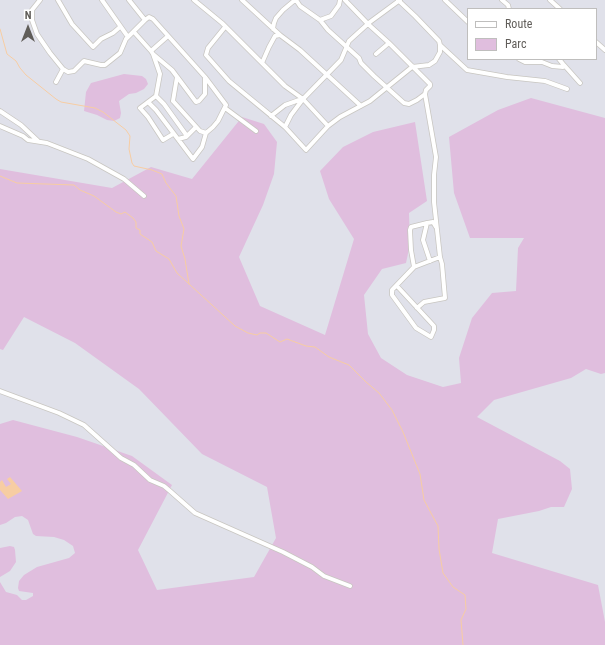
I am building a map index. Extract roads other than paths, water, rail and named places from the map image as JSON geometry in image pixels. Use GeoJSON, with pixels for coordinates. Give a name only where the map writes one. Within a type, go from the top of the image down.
{"type":"FeatureCollection","features":[{"type":"Feature","properties":{"kind":"street"},"geometry":{"type":"LineString","coordinates":[[40,0],[32,10],[37,34],[63,69],[71,72],[84,61],[105,65],[120,53],[124,42],[128,37],[145,20],[152,18],[205,77],[225,103],[225,108],[214,127],[206,133],[204,143],[194,158],[190,156],[156,110],[148,102]]}},
{"type":"Feature","properties":{"kind":"street"},"geometry":{"type":"LineString","coordinates":[[58,0],[72,24],[93,46],[120,27]]}},
{"type":"Feature","properties":{"kind":"street"},"geometry":{"type":"LineString","coordinates":[[102,0],[128,37]]}},
{"type":"Feature","properties":{"kind":"street"},"geometry":{"type":"LineString","coordinates":[[128,0],[145,20]]}},
{"type":"Feature","properties":{"kind":"street"},"geometry":{"type":"LineString","coordinates":[[194,0],[225,27],[285,86],[302,99],[328,126]]}},
{"type":"Feature","properties":{"kind":"street"},"geometry":{"type":"LineString","coordinates":[[242,0],[273,29],[300,50],[361,106]]}},
{"type":"Feature","properties":{"kind":"street"},"geometry":{"type":"LineString","coordinates":[[273,29],[276,18],[283,10],[296,0],[300,6],[320,20],[328,30],[359,58],[360,63],[406,104],[417,100],[425,94],[430,84],[345,0]]}},
{"type":"Feature","properties":{"kind":"street"},"geometry":{"type":"LineString","coordinates":[[320,20],[331,16],[340,0]]}},
{"type":"Feature","properties":{"kind":"street"},"geometry":{"type":"LineString","coordinates":[[225,27],[208,48],[206,55],[229,81],[285,127],[306,150],[328,126],[340,117],[361,106],[412,67],[429,65],[435,61],[440,52],[439,41],[399,0],[348,41],[344,56],[302,99],[285,127]]}},
{"type":"Feature","properties":{"kind":"street"},"geometry":{"type":"LineString","coordinates":[[445,0],[467,21]]}},
{"type":"Feature","properties":{"kind":"street"},"geometry":{"type":"LineString","coordinates":[[502,0],[508,5],[509,8]]}},
{"type":"Feature","properties":{"kind":"street"},"geometry":{"type":"LineString","coordinates":[[550,0],[559,8]]}},
{"type":"Feature","properties":{"kind":"street"},"geometry":{"type":"LineString","coordinates":[[134,32],[152,53],[172,70],[194,101],[197,102],[204,97],[205,77]]}},
{"type":"Feature","properties":{"kind":"street"},"geometry":{"type":"LineString","coordinates":[[262,63],[275,36],[280,35]]}},
{"type":"Feature","properties":{"kind":"street"},"geometry":{"type":"LineString","coordinates":[[152,53],[168,36]]}},
{"type":"Feature","properties":{"kind":"street"},"geometry":{"type":"LineString","coordinates":[[376,54],[389,43]]}},
{"type":"Feature","properties":{"kind":"street"},"geometry":{"type":"LineString","coordinates":[[597,43],[605,50]]}},
{"type":"Feature","properties":{"kind":"street"},"geometry":{"type":"LineString","coordinates":[[440,45],[469,71],[545,81],[567,89]]}},
{"type":"Feature","properties":{"kind":"street"},"geometry":{"type":"LineString","coordinates":[[152,53],[160,74],[156,96],[140,108],[148,117],[163,140],[173,134]]}},
{"type":"Feature","properties":{"kind":"street"},"geometry":{"type":"LineString","coordinates":[[521,60],[525,62],[542,62],[562,67],[564,65]]}},
{"type":"Feature","properties":{"kind":"street"},"geometry":{"type":"LineString","coordinates":[[560,60],[580,83]]}},
{"type":"Feature","properties":{"kind":"street"},"geometry":{"type":"LineString","coordinates":[[56,82],[63,69]]}},
{"type":"Feature","properties":{"kind":"street"},"geometry":{"type":"LineString","coordinates":[[173,101],[177,77]]}},
{"type":"Feature","properties":{"kind":"street"},"geometry":{"type":"LineString","coordinates":[[417,308],[424,302],[445,298],[434,187],[434,165],[436,157],[425,94]]}},
{"type":"Feature","properties":{"kind":"street"},"geometry":{"type":"LineString","coordinates":[[156,96],[164,104],[188,136]]}},
{"type":"Feature","properties":{"kind":"street"},"geometry":{"type":"LineString","coordinates":[[271,116],[285,105],[302,99]]}},
{"type":"Feature","properties":{"kind":"street"},"geometry":{"type":"LineString","coordinates":[[164,104],[173,101]]}},
{"type":"Feature","properties":{"kind":"street"},"geometry":{"type":"LineString","coordinates":[[173,101],[200,131],[206,133]]}},
{"type":"Feature","properties":{"kind":"street"},"geometry":{"type":"LineString","coordinates":[[225,108],[256,131]]}},
{"type":"Feature","properties":{"kind":"street"},"geometry":{"type":"LineString","coordinates":[[148,117],[156,110]]}},
{"type":"Feature","properties":{"kind":"street"},"geometry":{"type":"LineString","coordinates":[[0,111],[21,125],[38,141]]}},
{"type":"Feature","properties":{"kind":"street"},"geometry":{"type":"LineString","coordinates":[[0,126],[23,136],[28,140],[38,141],[64,149],[92,161],[124,179],[144,196]]}},
{"type":"Feature","properties":{"kind":"street"},"geometry":{"type":"LineString","coordinates":[[178,139],[188,136],[196,127]]}},
{"type":"Feature","properties":{"kind":"street"},"geometry":{"type":"LineString","coordinates":[[414,267],[411,250],[411,227],[433,222],[437,229]]}},
{"type":"Feature","properties":{"kind":"street"},"geometry":{"type":"LineString","coordinates":[[427,223],[423,240],[430,261]]}},
{"type":"Feature","properties":{"kind":"street"},"geometry":{"type":"LineString","coordinates":[[397,286],[434,326],[432,338],[416,328],[400,307],[392,294],[392,290],[414,267],[440,257]]}},
{"type":"Feature","properties":{"kind":"street"},"geometry":{"type":"LineString","coordinates":[[0,391],[59,413],[84,425],[117,456],[134,465],[150,480],[164,486],[195,513],[283,552],[312,567],[324,576],[350,586]]}},
{"type":"Feature","properties":{"kind":"waterway"},"geometry":{"type":"LineString","coordinates":[[0,29],[7,54],[16,61],[26,75],[61,102],[95,108],[103,112],[126,130],[130,136],[129,149],[134,166],[162,174],[166,183],[176,196],[179,216],[184,229],[181,246],[185,259],[189,284]]}},
{"type":"Feature","properties":{"kind":"waterway"},"geometry":{"type":"LineString","coordinates":[[0,176],[17,183],[74,185],[80,190],[94,196],[116,212],[121,214],[125,212],[136,222],[136,228],[140,230],[140,234],[152,242],[156,251],[169,259],[177,273],[235,326],[248,333],[257,335],[260,333],[266,333],[280,342],[287,339],[306,346],[315,347],[329,357],[349,365],[379,393],[392,410],[403,432],[420,474],[424,500],[438,526],[439,549],[443,573],[453,587],[465,595],[466,609],[461,620],[463,645]]}}]}
